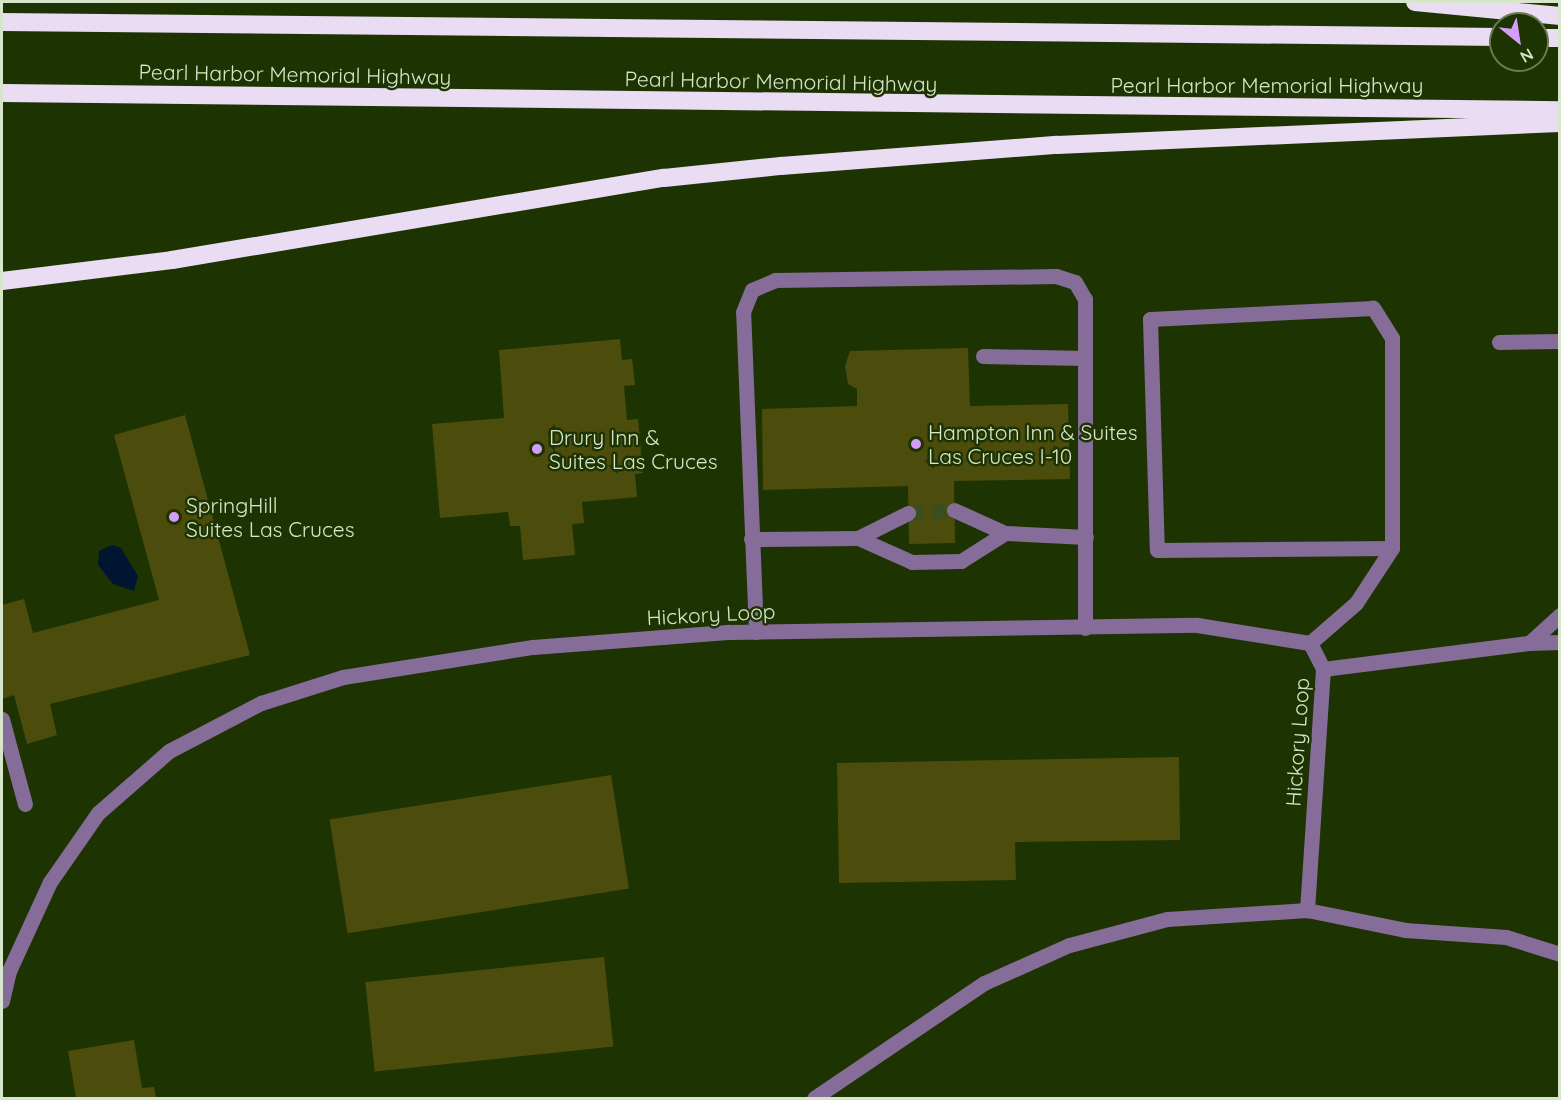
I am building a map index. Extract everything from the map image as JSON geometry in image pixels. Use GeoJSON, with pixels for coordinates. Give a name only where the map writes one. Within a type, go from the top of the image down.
{"type":"FeatureCollection","features":[{"type":"Feature","properties":{"kind":"highway"},"geometry":{"type":"LineString","coordinates":[[1415,2],[1560,16]]}},
{"type":"Feature","properties":{"kind":"highway"},"geometry":{"type":"LineString","coordinates":[[2,22],[1489,38]]}},
{"type":"Feature","properties":{"kind":"highway","name":"Pearl Harbor Memorial Highway"},"geometry":{"type":"LineString","coordinates":[[2,93],[1560,110]]}},
{"type":"Feature","properties":{"kind":"highway"},"geometry":{"type":"LineString","coordinates":[[2,281],[172,260],[664,178],[781,166],[1058,145],[1560,123]]}},
{"type":"Feature","properties":{"kind":"street"},"geometry":{"type":"LineString","coordinates":[[756,632],[743,312],[752,290],[776,280],[1056,276],[1076,282],[1085,299],[1085,628]]}},
{"type":"Feature","properties":{"kind":"street"},"geometry":{"type":"LineString","coordinates":[[1310,643],[1356,603],[1392,548],[1392,338],[1374,308],[1150,319],[1157,550],[1392,548]]}},
{"type":"Feature","properties":{"kind":"street"},"geometry":{"type":"LineString","coordinates":[[1499,342],[1560,340]]}},
{"type":"Feature","properties":{"kind":"street"},"geometry":{"type":"LineString","coordinates":[[983,356],[1085,358]]}},
{"type":"Feature","properties":{"kind":"street"},"geometry":{"type":"LineString","coordinates":[[954,510],[1005,534],[1086,537]]}},
{"type":"Feature","properties":{"kind":"street"},"geometry":{"type":"LineString","coordinates":[[858,538],[908,513]]}},
{"type":"Feature","properties":{"kind":"street"},"geometry":{"type":"LineString","coordinates":[[751,539],[858,538],[912,562],[961,561],[1005,534]]}},
{"type":"Feature","properties":{"kind":"street"},"geometry":{"type":"LineString","coordinates":[[1529,643],[1560,615]]}},
{"type":"Feature","properties":{"kind":"street","name":"Hickory Loop"},"geometry":{"type":"LineString","coordinates":[[2,1001],[9,971],[50,882],[98,813],[169,751],[261,703],[344,677],[533,647],[756,632],[1197,625],[1310,643],[1323,669],[1307,910]]}},
{"type":"Feature","properties":{"kind":"street"},"geometry":{"type":"LineString","coordinates":[[1323,669],[1529,643],[1560,642]]}},
{"type":"Feature","properties":{"kind":"street"},"geometry":{"type":"LineString","coordinates":[[2,719],[25,804]]}},
{"type":"Feature","properties":{"kind":"street"},"geometry":{"type":"LineString","coordinates":[[814,1098],[984,983],[1069,945],[1167,919],[1307,910],[1405,930],[1506,937],[1560,954]]}},
{"type":"Feature","properties":{"kind":"water"},"geometry":{"type":"Polygon","coordinates":[[[112,545],[121,548],[138,576],[134,591],[113,584],[98,565],[99,551],[112,545]]]}},
{"type":"Feature","properties":{"kind":"building","name":"Drury Inn & Suites Las Cruces"},"geometry":{"type":"Polygon","coordinates":[[[620,339],[622,360],[632,359],[635,385],[624,386],[627,420],[638,419],[643,473],[635,474],[637,497],[582,502],[584,523],[572,524],[575,555],[523,560],[520,526],[510,526],[508,512],[440,518],[432,424],[504,418],[499,350],[620,339]]]}},
{"type":"Feature","properties":{"kind":"building","name":"Hampton Inn & Suites Las Cruces I-10"},"geometry":{"type":"Polygon","coordinates":[[[968,348],[970,406],[1068,404],[1070,479],[954,481],[955,543],[909,544],[908,486],[763,490],[762,409],[857,406],[857,389],[848,384],[845,366],[850,351],[968,348]]]}},
{"type":"Feature","properties":{"kind":"building","name":"SpringHill Suites Las Cruces"},"geometry":{"type":"Polygon","coordinates":[[[185,415],[250,655],[50,704],[57,735],[27,744],[14,695],[2,699],[2,605],[24,599],[33,633],[159,600],[114,435],[185,415]]]}},
{"type":"Feature","properties":{"kind":"building"},"geometry":{"type":"Polygon","coordinates":[[[1179,757],[1180,840],[1015,842],[1016,880],[839,883],[837,763],[1179,757]]]}},
{"type":"Feature","properties":{"kind":"building"},"geometry":{"type":"Polygon","coordinates":[[[611,775],[629,889],[347,933],[330,820],[611,775]]]}},
{"type":"Feature","properties":{"kind":"building"},"geometry":{"type":"Polygon","coordinates":[[[604,957],[613,1047],[375,1072],[365,982],[604,957]]]}},
{"type":"Feature","properties":{"kind":"building"},"geometry":{"type":"Polygon","coordinates":[[[134,1040],[142,1088],[154,1087],[156,1098],[76,1098],[68,1051],[134,1040]]]}},
{"type":"Feature","properties":{"kind":"tunnel"},"geometry":{"type":"LineString","coordinates":[[908,513],[954,510]]}},
{"type":"Feature","properties":{"kind":"place","name":"Hampton Inn & Suites Las Cruces I-10"},"geometry":{"type":"Point","coordinates":[916,444]}},
{"type":"Feature","properties":{"kind":"place","name":"Drury Inn & Suites Las Cruces"},"geometry":{"type":"Point","coordinates":[537,449]}},
{"type":"Feature","properties":{"kind":"place","name":"SpringHill Suites Las Cruces"},"geometry":{"type":"Point","coordinates":[174,517]}}]}
